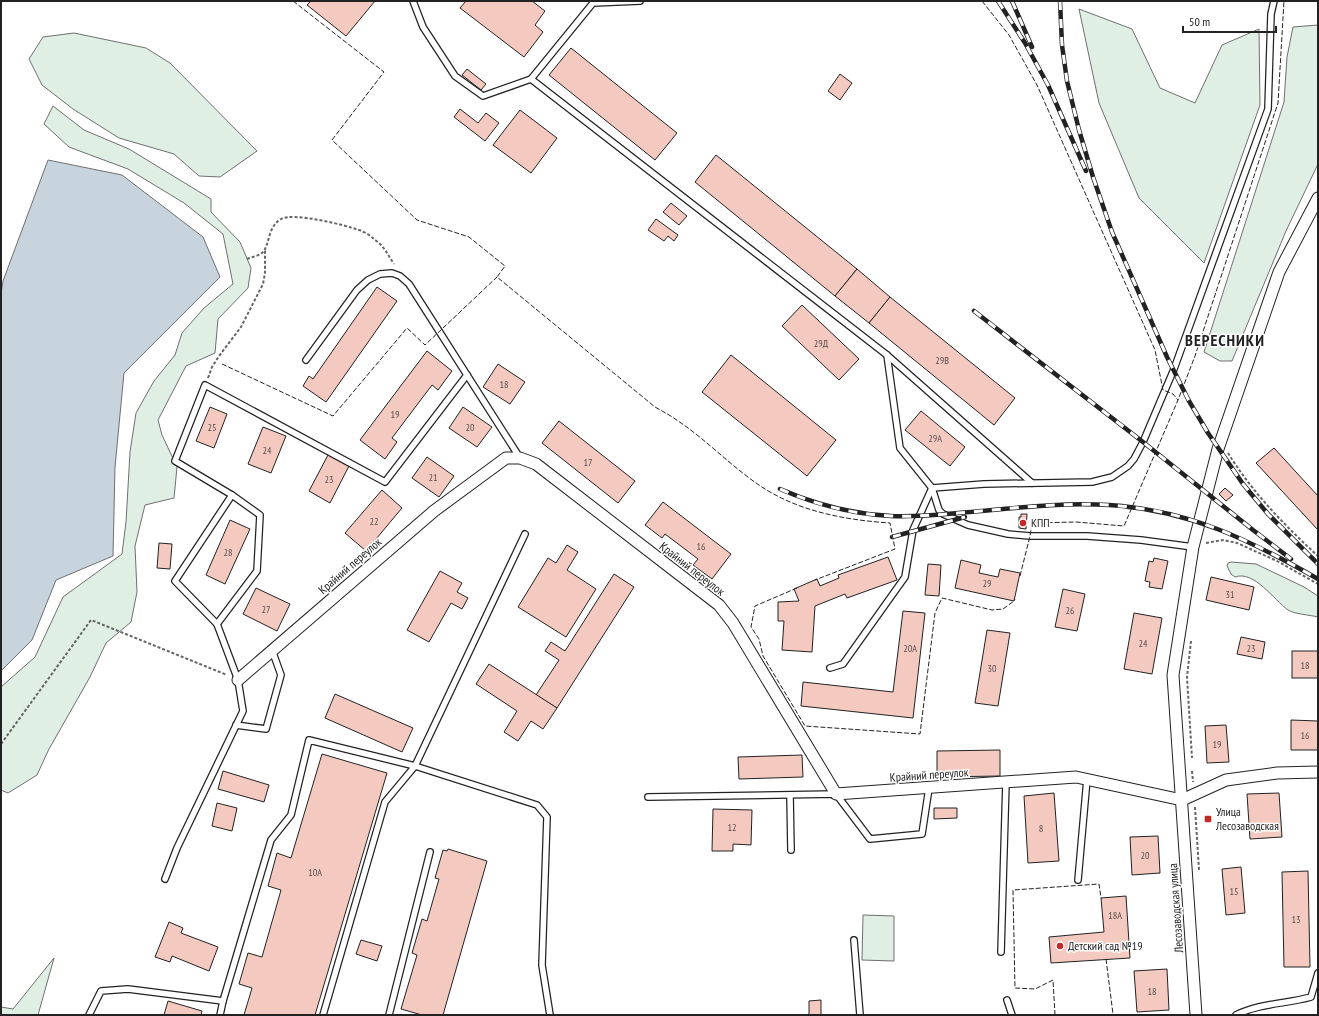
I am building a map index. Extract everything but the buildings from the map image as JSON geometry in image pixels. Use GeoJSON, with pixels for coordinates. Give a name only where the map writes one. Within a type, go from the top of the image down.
{"type":"FeatureCollection","features":[{"type":"Feature","properties":{"kind":"street","name":"Лесозаводская улица"},"geometry":{"type":"LineString","coordinates":[[1196,1015],[1173,675],[1193,547],[1218,449],[1279,272],[1318,198]]}},
{"type":"Feature","properties":{"kind":"street","name":"Крайний переулок"},"geometry":{"type":"LineString","coordinates":[[238,680],[434,511],[506,458],[520,458],[536,464],[719,605],[733,623],[836,794],[1076,777],[1182,800]]}},
{"type":"Feature","properties":{"kind":"street"},"geometry":{"type":"LineString","coordinates":[[1182,800],[1226,780],[1277,773],[1318,772]]}},
{"type":"Feature","properties":{"kind":"lane"},"geometry":{"type":"LineString","coordinates":[[413,1],[423,27],[455,76],[483,96],[531,79],[593,3],[640,1]]}},
{"type":"Feature","properties":{"kind":"lane"},"geometry":{"type":"LineString","coordinates":[[932,488],[984,484],[1092,482],[1112,477],[1128,466],[1134,459],[1143,442],[1174,369],[1268,109],[1271,14],[1274,1]]}},
{"type":"Feature","properties":{"kind":"lane"},"geometry":{"type":"LineString","coordinates":[[531,79],[887,355],[1032,483]]}},
{"type":"Feature","properties":{"kind":"lane"},"geometry":{"type":"LineString","coordinates":[[306,360],[357,290],[368,280],[380,274],[392,273],[400,276],[409,284],[520,458]]}},
{"type":"Feature","properties":{"kind":"lane"},"geometry":{"type":"LineString","coordinates":[[887,355],[900,448],[932,488],[939,510],[943,514],[961,523],[974,527],[1018,535],[1081,536],[1141,540],[1193,547]]}},
{"type":"Feature","properties":{"kind":"lane"},"geometry":{"type":"LineString","coordinates":[[217,624],[257,571],[260,515],[232,495],[175,461],[205,386],[385,482],[467,375]]}},
{"type":"Feature","properties":{"kind":"lane"},"geometry":{"type":"LineString","coordinates":[[830,668],[843,664],[905,577],[913,530],[932,488]]}},
{"type":"Feature","properties":{"kind":"lane"},"geometry":{"type":"LineString","coordinates":[[165,879],[177,848],[242,710],[238,680],[217,624],[175,581],[232,495]]}},
{"type":"Feature","properties":{"kind":"lane"},"geometry":{"type":"LineString","coordinates":[[323,1015],[385,802],[415,766],[525,534]]}},
{"type":"Feature","properties":{"kind":"lane"},"geometry":{"type":"LineString","coordinates":[[236,725],[266,729],[281,675],[272,650]]}},
{"type":"Feature","properties":{"kind":"lane"},"geometry":{"type":"LineString","coordinates":[[220,1015],[271,840],[291,815],[309,740],[415,766],[537,805],[547,817],[542,965],[550,1015]]}},
{"type":"Feature","properties":{"kind":"lane"},"geometry":{"type":"LineString","coordinates":[[1078,880],[1087,780]]}},
{"type":"Feature","properties":{"kind":"lane"},"geometry":{"type":"LineString","coordinates":[[1001,952],[1006,782]]}},
{"type":"Feature","properties":{"kind":"lane"},"geometry":{"type":"LineString","coordinates":[[648,797],[836,794],[870,838],[922,834],[928,788]]}},
{"type":"Feature","properties":{"kind":"lane"},"geometry":{"type":"LineString","coordinates":[[790,795],[791,850]]}},
{"type":"Feature","properties":{"kind":"lane"},"geometry":{"type":"LineString","coordinates":[[389,1015],[430,852]]}},
{"type":"Feature","properties":{"kind":"lane"},"geometry":{"type":"LineString","coordinates":[[854,940],[860,1015]]}},
{"type":"Feature","properties":{"kind":"lane"},"geometry":{"type":"LineString","coordinates":[[1236,1015],[1248,1009],[1311,997],[1318,973]]}},
{"type":"Feature","properties":{"kind":"lane"},"geometry":{"type":"LineString","coordinates":[[89,1015],[101,991],[128,989],[223,1001]]}},
{"type":"Feature","properties":{"kind":"lane"},"geometry":{"type":"LineString","coordinates":[[1007,1000],[1012,1015]]}},
{"type":"Feature","properties":{"kind":"path"},"geometry":{"type":"LineString","coordinates":[[247,259],[262,253],[276,222],[289,216],[302,217],[346,225],[375,239],[385,248],[400,276]]}},
{"type":"Feature","properties":{"kind":"path"},"geometry":{"type":"LineString","coordinates":[[205,386],[212,367],[241,327],[264,284],[265,248]]}},
{"type":"Feature","properties":{"kind":"path"},"geometry":{"type":"LineString","coordinates":[[1226,460],[1228,453],[1259,495],[1285,524],[1318,556]]}},
{"type":"Feature","properties":{"kind":"path"},"geometry":{"type":"LineString","coordinates":[[1205,548],[1208,537]]}},
{"type":"Feature","properties":{"kind":"path"},"geometry":{"type":"LineString","coordinates":[[1206,543],[1223,540],[1237,543],[1277,561],[1318,584]]}},
{"type":"Feature","properties":{"kind":"path"},"geometry":{"type":"LineString","coordinates":[[1,744],[91,620],[238,680]]}},
{"type":"Feature","properties":{"kind":"path"},"geometry":{"type":"LineString","coordinates":[[1191,641],[1187,677],[1199,873]]}},
{"type":"Feature","properties":{"kind":"green space"},"geometry":{"type":"Polygon","coordinates":[[[1079,9],[1132,29],[1160,88],[1195,103],[1222,45],[1259,29],[1260,105],[1204,263],[1139,198],[1099,103],[1079,9]]]}},
{"type":"Feature","properties":{"kind":"green space"},"geometry":{"type":"Polygon","coordinates":[[[1318,25],[1318,164],[1286,231],[1232,361],[1220,361],[1204,352],[1284,102],[1287,57],[1293,27],[1318,25]]]}},
{"type":"Feature","properties":{"kind":"green space"},"geometry":{"type":"Polygon","coordinates":[[[74,33],[146,48],[170,63],[257,151],[220,177],[199,176],[174,154],[119,138],[73,109],[42,85],[29,59],[43,37],[74,33]]]}},
{"type":"Feature","properties":{"kind":"green space"},"geometry":{"type":"Polygon","coordinates":[[[53,106],[84,130],[129,149],[211,199],[211,212],[240,242],[251,268],[248,288],[218,319],[215,353],[186,366],[158,420],[162,435],[177,467],[174,498],[145,505],[135,546],[137,592],[131,622],[106,643],[90,677],[49,749],[37,775],[8,793],[1,790],[1,687],[35,657],[63,597],[122,554],[126,522],[130,452],[136,413],[154,381],[175,355],[182,333],[204,308],[233,284],[223,234],[184,203],[128,169],[69,147],[44,124],[53,106]]]}},
{"type":"Feature","properties":{"kind":"green space"},"geometry":{"type":"Polygon","coordinates":[[[1228,563],[1256,564],[1304,587],[1318,596],[1318,617],[1288,610],[1256,582],[1242,576],[1235,577],[1231,574],[1227,566],[1228,563]]]}},
{"type":"Feature","properties":{"kind":"green space"},"geometry":{"type":"Polygon","coordinates":[[[863,915],[894,916],[894,961],[862,960],[863,915]]]}},
{"type":"Feature","properties":{"kind":"green space"},"geometry":{"type":"Polygon","coordinates":[[[54,958],[38,1015],[1,1015],[1,1007],[13,1009],[54,958]]]}},
{"type":"Feature","properties":{"kind":"shaded area"},"geometry":{"type":"Polygon","coordinates":[[[48,160],[122,175],[203,237],[220,277],[124,373],[115,467],[113,556],[56,580],[32,640],[1,671],[1,293],[3,281],[48,160]]]}},
{"type":"Feature","properties":{"kind":"railway"},"geometry":{"type":"LineString","coordinates":[[998,1],[1025,43],[1048,85],[1086,171]]}},
{"type":"Feature","properties":{"kind":"railway"},"geometry":{"type":"LineString","coordinates":[[1012,1],[1032,47]]}},
{"type":"Feature","properties":{"kind":"railway"},"geometry":{"type":"LineString","coordinates":[[1060,1],[1062,45],[1067,81],[1079,130],[1093,177],[1112,232],[1167,357],[1189,401],[1208,433],[1243,484],[1268,514],[1318,564]]}},
{"type":"Feature","properties":{"kind":"railway"},"geometry":{"type":"LineString","coordinates":[[974,311],[1291,559]]}},
{"type":"Feature","properties":{"kind":"railway"},"geometry":{"type":"LineString","coordinates":[[780,489],[807,500],[834,508],[891,516],[933,515],[1071,504],[1109,505],[1138,508],[1166,513],[1218,529],[1268,552],[1318,579]]}},
{"type":"Feature","properties":{"kind":"railway"},"geometry":{"type":"LineString","coordinates":[[892,537],[965,517]]}},
{"type":"Feature","properties":{"kind":"fence"},"geometry":{"type":"LineString","coordinates":[[293,1],[384,72],[332,140],[417,220],[469,237],[505,266],[497,277],[655,407],[692,431],[754,482],[794,504],[825,514],[857,520],[890,523],[895,549],[815,580]]}},
{"type":"Feature","properties":{"kind":"fence"},"geometry":{"type":"LineString","coordinates":[[982,1],[1009,35],[1037,85],[1155,350],[1163,390],[1173,394],[1178,400]]}},
{"type":"Feature","properties":{"kind":"fence"},"geometry":{"type":"LineString","coordinates":[[1020,576],[1032,523],[1076,522],[1124,526],[1178,400],[1195,356],[1278,103],[1284,1]]}},
{"type":"Feature","properties":{"kind":"fence"},"geometry":{"type":"LineString","coordinates":[[222,364],[333,416],[407,328],[425,345],[497,277]]}},
{"type":"Feature","properties":{"kind":"fence"},"geometry":{"type":"LineString","coordinates":[[797,588],[755,606],[751,627],[759,639],[763,656],[805,726],[920,734],[935,613],[942,598],[992,610],[1003,609],[1015,599]]}},
{"type":"Feature","properties":{"kind":"fence"},"geometry":{"type":"LineString","coordinates":[[1055,1015],[1053,980],[1035,989],[1015,988],[1013,890],[1099,884],[1101,898]]}},
{"type":"Feature","properties":{"kind":"fence"},"geometry":{"type":"LineString","coordinates":[[1106,959],[1113,1014],[1111,1015]]}},
{"type":"Feature","properties":{"kind":"place","name":"КПП"},"geometry":{"type":"Point","coordinates":[1023,523]}},
{"type":"Feature","properties":{"kind":"place","name":"Улица Лесозаводская"},"geometry":{"type":"Point","coordinates":[1208,819]}},
{"type":"Feature","properties":{"kind":"place","name":"Детский сад №19"},"geometry":{"type":"Point","coordinates":[1060,946]}},
{"type":"Feature","properties":{"kind":"district","name":"ВЕРЕСНИКИ"},"geometry":{"type":"Point","coordinates":[1225,340]}}]}
